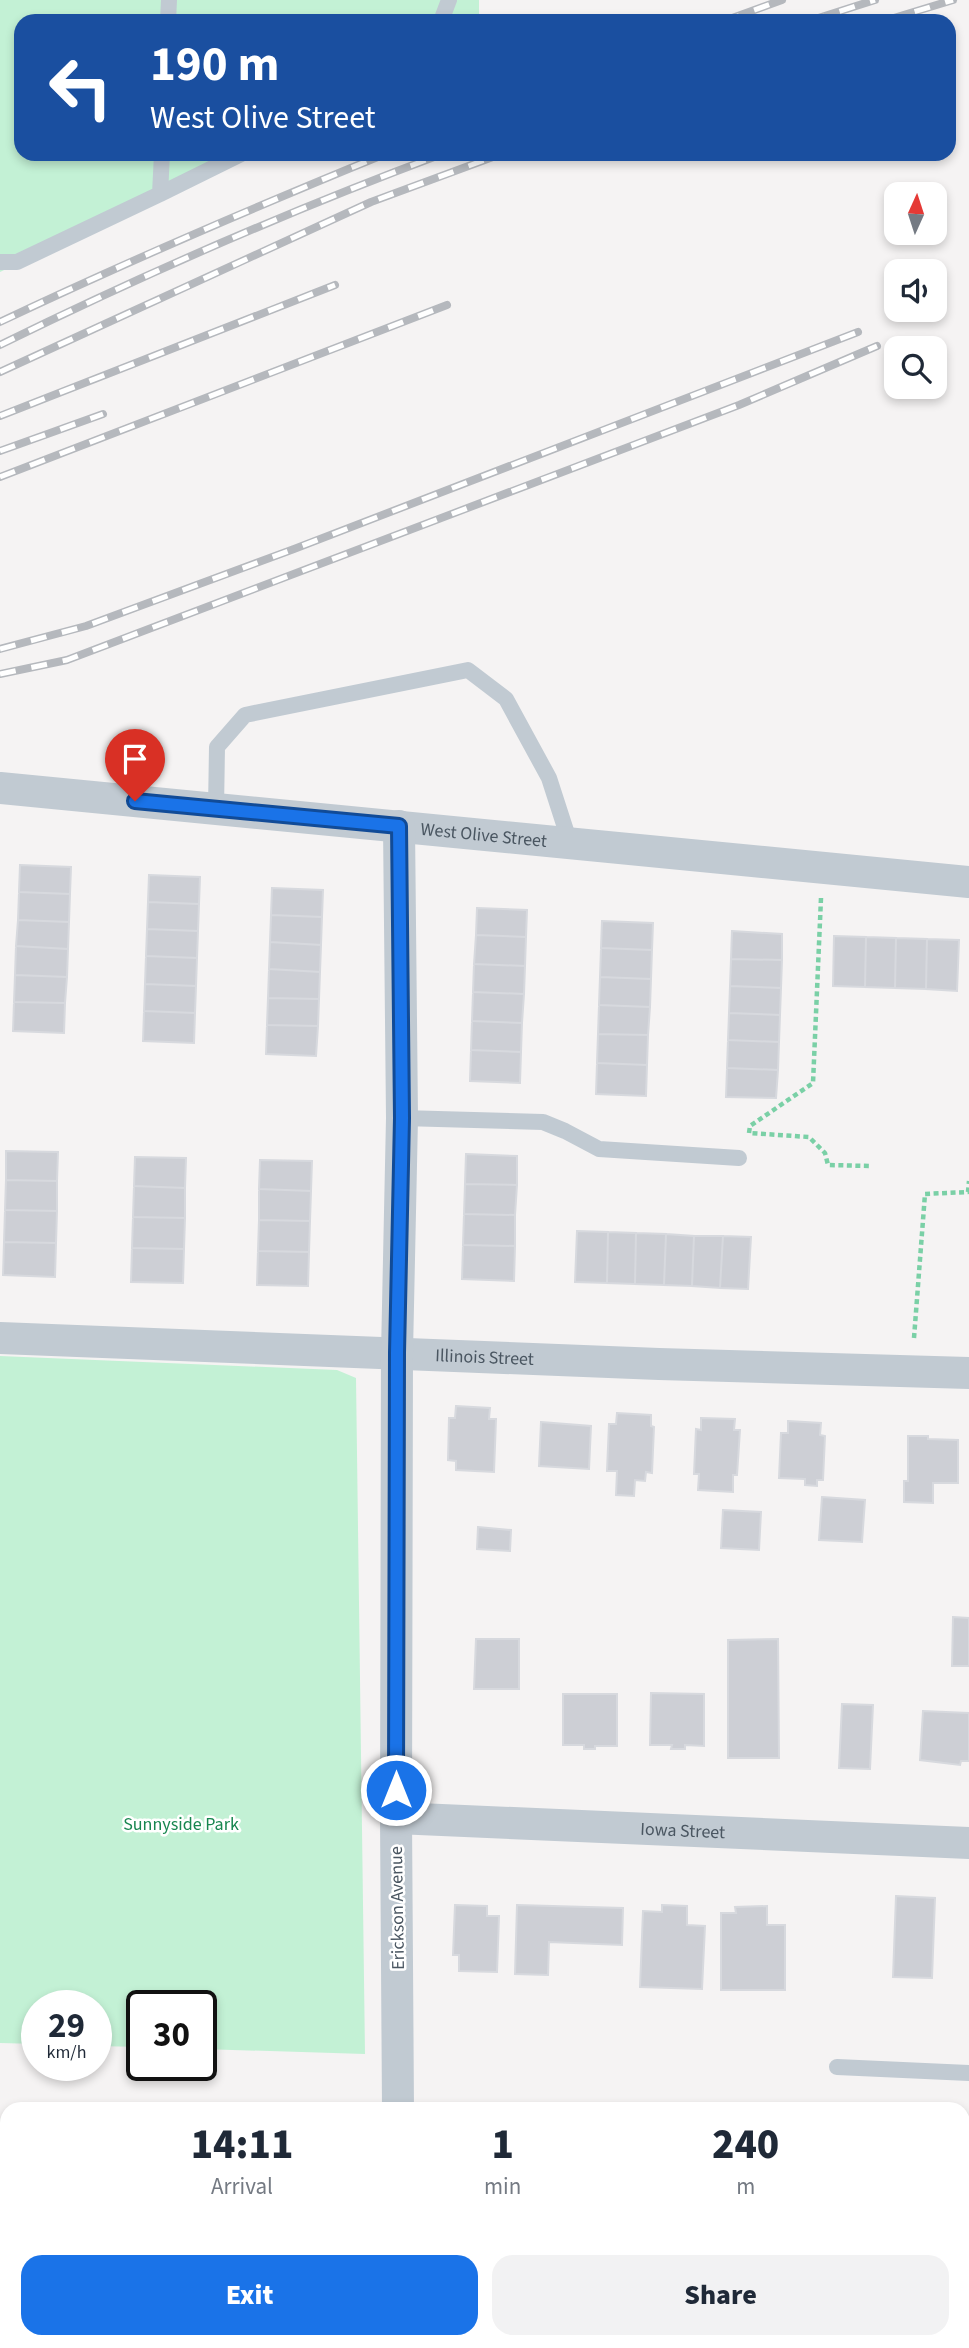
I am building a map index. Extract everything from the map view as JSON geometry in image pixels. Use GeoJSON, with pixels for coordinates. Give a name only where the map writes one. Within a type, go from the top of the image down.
{"type":"FeatureCollection","features":[{"type":"Feature","properties":{"kind":"street","name":"West Olive Street"},"geometry":{"type":"LineString","coordinates":[[0,788],[969,882]]}},
{"type":"Feature","properties":{"kind":"street","name":"Erickson Avenue"},"geometry":{"type":"LineString","coordinates":[[398,2102],[397,1353],[402,1118],[399,826]]}},
{"type":"Feature","properties":{"kind":"street","name":"Illinois Street"},"geometry":{"type":"LineString","coordinates":[[0,1338],[969,1373]]}},
{"type":"Feature","properties":{"kind":"street","name":"Iowa Street"},"geometry":{"type":"LineString","coordinates":[[396,1818],[969,1843]]}},
{"type":"Feature","properties":{"kind":"lane"},"geometry":{"type":"LineString","coordinates":[[160,194],[162,161]]}},
{"type":"Feature","properties":{"kind":"lane"},"geometry":{"type":"LineString","coordinates":[[0,262],[17,262],[227,161]]}},
{"type":"Feature","properties":{"kind":"lane"},"geometry":{"type":"LineString","coordinates":[[216,809],[217,747],[245,715],[468,670],[506,699],[549,778],[570,843]]}},
{"type":"Feature","properties":{"kind":"lane"},"geometry":{"type":"LineString","coordinates":[[402,1118],[543,1122],[599,1149],[738,1158]]}},
{"type":"Feature","properties":{"kind":"lane"},"geometry":{"type":"LineString","coordinates":[[838,2067],[969,2073]]}},
{"type":"Feature","properties":{"kind":"path"},"geometry":{"type":"LineString","coordinates":[[822,867],[813,1083],[750,1126],[749,1133],[809,1137],[825,1153],[828,1165],[870,1166]]}},
{"type":"Feature","properties":{"kind":"path"},"geometry":{"type":"LineString","coordinates":[[911,1371],[925,1194],[968,1192],[969,1181]]}},
{"type":"Feature","properties":{"kind":"green space"},"geometry":{"type":"Polygon","coordinates":[[[0,0],[479,0],[479,14],[14,14],[14,161],[231,161],[0,272],[0,0]]]}},
{"type":"Feature","properties":{"kind":"green space","name":"Sunnyside Park"},"geometry":{"type":"Polygon","coordinates":[[[0,1356],[337,1370],[356,1378],[365,2054],[217,2049],[217,1990],[126,1990],[126,2047],[112,2046],[112,1990],[21,1990],[21,2044],[0,2043],[0,1356]]]}},
{"type":"Feature","properties":{"kind":"building"},"geometry":{"type":"Polygon","coordinates":[[[20,865],[71,867],[70,894],[19,892],[20,865]]]}},
{"type":"Feature","properties":{"kind":"building"},"geometry":{"type":"Polygon","coordinates":[[[149,875],[200,877],[199,904],[148,902],[149,875]]]}},
{"type":"Feature","properties":{"kind":"building"},"geometry":{"type":"Polygon","coordinates":[[[272,888],[323,890],[322,917],[271,915],[272,888]]]}},
{"type":"Feature","properties":{"kind":"building"},"geometry":{"type":"Polygon","coordinates":[[[19,892],[70,894],[69,922],[18,920],[19,892]]]}},
{"type":"Feature","properties":{"kind":"building"},"geometry":{"type":"Polygon","coordinates":[[[148,902],[199,904],[198,931],[147,929],[148,902]]]}},
{"type":"Feature","properties":{"kind":"building"},"geometry":{"type":"Polygon","coordinates":[[[477,908],[527,910],[526,937],[476,935],[477,908]]]}},
{"type":"Feature","properties":{"kind":"building"},"geometry":{"type":"Polygon","coordinates":[[[271,915],[322,917],[321,945],[270,942],[271,915]]]}},
{"type":"Feature","properties":{"kind":"building"},"geometry":{"type":"Polygon","coordinates":[[[18,920],[69,922],[68,949],[16,946],[18,920]]]}},
{"type":"Feature","properties":{"kind":"building"},"geometry":{"type":"Polygon","coordinates":[[[602,921],[653,923],[652,950],[601,948],[602,921]]]}},
{"type":"Feature","properties":{"kind":"building"},"geometry":{"type":"Polygon","coordinates":[[[147,929],[198,931],[197,958],[146,956],[147,929]]]}},
{"type":"Feature","properties":{"kind":"building"},"geometry":{"type":"Polygon","coordinates":[[[732,931],[782,934],[782,960],[731,959],[732,931]]]}},
{"type":"Feature","properties":{"kind":"building"},"geometry":{"type":"Polygon","coordinates":[[[476,935],[526,937],[525,966],[474,964],[476,935]]]}},
{"type":"Feature","properties":{"kind":"building"},"geometry":{"type":"Polygon","coordinates":[[[834,936],[866,937],[865,987],[833,986],[834,936]]]}},
{"type":"Feature","properties":{"kind":"building"},"geometry":{"type":"Polygon","coordinates":[[[866,937],[896,938],[895,988],[865,987],[866,937]]]}},
{"type":"Feature","properties":{"kind":"building"},"geometry":{"type":"Polygon","coordinates":[[[896,938],[927,939],[926,989],[895,988],[896,938]]]}},
{"type":"Feature","properties":{"kind":"building"},"geometry":{"type":"Polygon","coordinates":[[[927,939],[959,940],[957,991],[926,989],[927,939]]]}},
{"type":"Feature","properties":{"kind":"building"},"geometry":{"type":"Polygon","coordinates":[[[270,942],[321,945],[320,972],[269,969],[270,942]]]}},
{"type":"Feature","properties":{"kind":"building"},"geometry":{"type":"Polygon","coordinates":[[[16,946],[68,949],[67,977],[15,975],[16,946]]]}},
{"type":"Feature","properties":{"kind":"building"},"geometry":{"type":"Polygon","coordinates":[[[601,948],[652,950],[651,979],[600,977],[601,948]]]}},
{"type":"Feature","properties":{"kind":"building"},"geometry":{"type":"Polygon","coordinates":[[[146,956],[197,958],[196,986],[145,984],[146,956]]]}},
{"type":"Feature","properties":{"kind":"building"},"geometry":{"type":"Polygon","coordinates":[[[731,959],[782,960],[781,988],[730,986],[731,959]]]}},
{"type":"Feature","properties":{"kind":"building"},"geometry":{"type":"Polygon","coordinates":[[[474,964],[525,966],[524,994],[473,992],[474,964]]]}},
{"type":"Feature","properties":{"kind":"building"},"geometry":{"type":"Polygon","coordinates":[[[269,969],[320,972],[319,999],[268,998],[269,969]]]}},
{"type":"Feature","properties":{"kind":"building"},"geometry":{"type":"Polygon","coordinates":[[[15,975],[67,977],[65,1003],[14,1002],[15,975]]]}},
{"type":"Feature","properties":{"kind":"building"},"geometry":{"type":"Polygon","coordinates":[[[600,977],[651,979],[650,1007],[599,1005],[600,977]]]}},
{"type":"Feature","properties":{"kind":"building"},"geometry":{"type":"Polygon","coordinates":[[[145,984],[196,986],[195,1013],[144,1011],[145,984]]]}},
{"type":"Feature","properties":{"kind":"building"},"geometry":{"type":"Polygon","coordinates":[[[730,986],[781,988],[780,1015],[729,1013],[730,986]]]}},
{"type":"Feature","properties":{"kind":"building"},"geometry":{"type":"Polygon","coordinates":[[[473,992],[524,994],[522,1023],[472,1021],[473,992]]]}},
{"type":"Feature","properties":{"kind":"building"},"geometry":{"type":"Polygon","coordinates":[[[268,998],[319,999],[318,1026],[267,1025],[268,998]]]}},
{"type":"Feature","properties":{"kind":"building"},"geometry":{"type":"Polygon","coordinates":[[[14,1002],[65,1003],[64,1033],[13,1031],[14,1002]]]}},
{"type":"Feature","properties":{"kind":"building"},"geometry":{"type":"Polygon","coordinates":[[[599,1005],[650,1007],[648,1035],[598,1034],[599,1005]]]}},
{"type":"Feature","properties":{"kind":"building"},"geometry":{"type":"Polygon","coordinates":[[[144,1011],[195,1013],[194,1043],[143,1041],[144,1011]]]}},
{"type":"Feature","properties":{"kind":"building"},"geometry":{"type":"Polygon","coordinates":[[[729,1013],[780,1015],[779,1042],[728,1040],[729,1013]]]}},
{"type":"Feature","properties":{"kind":"building"},"geometry":{"type":"Polygon","coordinates":[[[472,1021],[522,1023],[521,1052],[471,1050],[472,1021]]]}},
{"type":"Feature","properties":{"kind":"building"},"geometry":{"type":"Polygon","coordinates":[[[267,1025],[318,1026],[316,1056],[266,1054],[267,1025]]]}},
{"type":"Feature","properties":{"kind":"building"},"geometry":{"type":"Polygon","coordinates":[[[598,1034],[648,1035],[647,1065],[597,1063],[598,1034]]]}},
{"type":"Feature","properties":{"kind":"building"},"geometry":{"type":"Polygon","coordinates":[[[728,1040],[779,1042],[778,1070],[727,1068],[728,1040]]]}},
{"type":"Feature","properties":{"kind":"building"},"geometry":{"type":"Polygon","coordinates":[[[471,1050],[521,1052],[520,1083],[470,1081],[471,1050]]]}},
{"type":"Feature","properties":{"kind":"building"},"geometry":{"type":"Polygon","coordinates":[[[597,1063],[647,1065],[646,1096],[596,1094],[597,1063]]]}},
{"type":"Feature","properties":{"kind":"building"},"geometry":{"type":"Polygon","coordinates":[[[727,1068],[778,1070],[776,1098],[726,1097],[727,1068]]]}},
{"type":"Feature","properties":{"kind":"building"},"geometry":{"type":"Polygon","coordinates":[[[6,1151],[58,1152],[57,1181],[6,1180],[6,1151]]]}},
{"type":"Feature","properties":{"kind":"building"},"geometry":{"type":"Polygon","coordinates":[[[466,1154],[517,1156],[517,1185],[465,1184],[466,1154]]]}},
{"type":"Feature","properties":{"kind":"building"},"geometry":{"type":"Polygon","coordinates":[[[135,1157],[186,1158],[185,1188],[134,1186],[135,1157]]]}},
{"type":"Feature","properties":{"kind":"building"},"geometry":{"type":"Polygon","coordinates":[[[260,1160],[312,1161],[311,1191],[259,1189],[260,1160]]]}},
{"type":"Feature","properties":{"kind":"building"},"geometry":{"type":"Polygon","coordinates":[[[6,1180],[57,1181],[57,1211],[5,1210],[6,1180]]]}},
{"type":"Feature","properties":{"kind":"building"},"geometry":{"type":"Polygon","coordinates":[[[465,1184],[517,1185],[515,1215],[464,1214],[465,1184]]]}},
{"type":"Feature","properties":{"kind":"building"},"geometry":{"type":"Polygon","coordinates":[[[134,1186],[185,1188],[185,1218],[133,1217],[134,1186]]]}},
{"type":"Feature","properties":{"kind":"building"},"geometry":{"type":"Polygon","coordinates":[[[259,1189],[311,1191],[310,1221],[259,1220],[259,1189]]]}},
{"type":"Feature","properties":{"kind":"building"},"geometry":{"type":"Polygon","coordinates":[[[5,1210],[57,1211],[56,1243],[4,1242],[5,1210]]]}},
{"type":"Feature","properties":{"kind":"building"},"geometry":{"type":"Polygon","coordinates":[[[464,1214],[515,1215],[515,1246],[463,1245],[464,1214]]]}},
{"type":"Feature","properties":{"kind":"building"},"geometry":{"type":"Polygon","coordinates":[[[133,1217],[185,1218],[184,1249],[132,1248],[133,1217]]]}},
{"type":"Feature","properties":{"kind":"building"},"geometry":{"type":"Polygon","coordinates":[[[259,1220],[310,1221],[309,1252],[258,1251],[259,1220]]]}},
{"type":"Feature","properties":{"kind":"building"},"geometry":{"type":"Polygon","coordinates":[[[577,1231],[608,1232],[607,1283],[575,1282],[577,1231]]]}},
{"type":"Feature","properties":{"kind":"building"},"geometry":{"type":"Polygon","coordinates":[[[608,1232],[636,1233],[635,1284],[607,1283],[608,1232]]]}},
{"type":"Feature","properties":{"kind":"building"},"geometry":{"type":"Polygon","coordinates":[[[636,1233],[666,1234],[664,1285],[635,1284],[636,1233]]]}},
{"type":"Feature","properties":{"kind":"building"},"geometry":{"type":"Polygon","coordinates":[[[666,1234],[694,1236],[692,1286],[664,1285],[666,1234]]]}},
{"type":"Feature","properties":{"kind":"building"},"geometry":{"type":"Polygon","coordinates":[[[694,1236],[723,1236],[720,1288],[692,1286],[694,1236]]]}},
{"type":"Feature","properties":{"kind":"building"},"geometry":{"type":"Polygon","coordinates":[[[723,1236],[751,1237],[748,1289],[720,1288],[723,1236]]]}},
{"type":"Feature","properties":{"kind":"building"},"geometry":{"type":"Polygon","coordinates":[[[4,1242],[56,1243],[55,1277],[3,1275],[4,1242]]]}},
{"type":"Feature","properties":{"kind":"building"},"geometry":{"type":"Polygon","coordinates":[[[463,1245],[515,1246],[514,1281],[462,1279],[463,1245]]]}},
{"type":"Feature","properties":{"kind":"building"},"geometry":{"type":"Polygon","coordinates":[[[132,1248],[184,1249],[183,1283],[131,1282],[132,1248]]]}},
{"type":"Feature","properties":{"kind":"building"},"geometry":{"type":"Polygon","coordinates":[[[258,1251],[309,1252],[308,1286],[257,1285],[258,1251]]]}},
{"type":"Feature","properties":{"kind":"building"},"geometry":{"type":"Polygon","coordinates":[[[456,1406],[490,1408],[489,1419],[496,1419],[494,1472],[456,1470],[456,1461],[448,1460],[449,1418],[455,1418],[456,1406]]]}},
{"type":"Feature","properties":{"kind":"building"},"geometry":{"type":"Polygon","coordinates":[[[617,1413],[651,1415],[651,1426],[654,1427],[652,1473],[646,1472],[645,1481],[635,1480],[634,1496],[616,1495],[617,1471],[607,1471],[609,1424],[616,1424],[617,1413]]]}},
{"type":"Feature","properties":{"kind":"building"},"geometry":{"type":"Polygon","coordinates":[[[701,1418],[735,1419],[734,1430],[740,1430],[733,1492],[698,1490],[699,1474],[694,1474],[696,1429],[701,1430],[701,1418]]]}},
{"type":"Feature","properties":{"kind":"building"},"geometry":{"type":"Polygon","coordinates":[[[788,1421],[821,1423],[820,1435],[825,1436],[823,1480],[817,1480],[817,1486],[805,1485],[805,1479],[779,1478],[781,1433],[788,1433],[788,1421]]]}},
{"type":"Feature","properties":{"kind":"building"},"geometry":{"type":"Polygon","coordinates":[[[541,1422],[591,1426],[589,1469],[539,1466],[541,1422]]]}},
{"type":"Feature","properties":{"kind":"building"},"geometry":{"type":"Polygon","coordinates":[[[908,1436],[958,1440],[958,1483],[933,1483],[933,1503],[904,1502],[904,1481],[908,1481],[908,1436]]]}},
{"type":"Feature","properties":{"kind":"building"},"geometry":{"type":"Polygon","coordinates":[[[822,1497],[865,1500],[862,1542],[819,1540],[822,1497]]]}},
{"type":"Feature","properties":{"kind":"building"},"geometry":{"type":"Polygon","coordinates":[[[723,1510],[761,1512],[759,1550],[721,1548],[723,1510]]]}},
{"type":"Feature","properties":{"kind":"building"},"geometry":{"type":"Polygon","coordinates":[[[478,1527],[511,1530],[510,1551],[477,1549],[478,1527]]]}},
{"type":"Feature","properties":{"kind":"building"},"geometry":{"type":"Polygon","coordinates":[[[953,1617],[969,1618],[969,1666],[952,1666],[953,1617]]]}},
{"type":"Feature","properties":{"kind":"building"},"geometry":{"type":"Polygon","coordinates":[[[476,1639],[519,1639],[519,1689],[474,1689],[476,1639]]]}},
{"type":"Feature","properties":{"kind":"building"},"geometry":{"type":"Polygon","coordinates":[[[778,1639],[779,1758],[728,1758],[728,1640],[778,1639]]]}},
{"type":"Feature","properties":{"kind":"building"},"geometry":{"type":"Polygon","coordinates":[[[651,1693],[704,1694],[704,1746],[685,1745],[685,1749],[671,1749],[672,1745],[650,1745],[651,1693]]]}},
{"type":"Feature","properties":{"kind":"building"},"geometry":{"type":"Polygon","coordinates":[[[563,1694],[617,1694],[617,1746],[584,1749],[584,1745],[563,1745],[563,1694]]]}},
{"type":"Feature","properties":{"kind":"building"},"geometry":{"type":"Polygon","coordinates":[[[842,1704],[873,1705],[870,1769],[839,1768],[842,1704]]]}},
{"type":"Feature","properties":{"kind":"building"},"geometry":{"type":"Polygon","coordinates":[[[923,1711],[969,1713],[969,1761],[961,1761],[960,1765],[920,1760],[923,1711]]]}},
{"type":"Feature","properties":{"kind":"building"},"geometry":{"type":"Polygon","coordinates":[[[896,1896],[935,1898],[932,1978],[893,1977],[896,1896]]]}},
{"type":"Feature","properties":{"kind":"building"},"geometry":{"type":"Polygon","coordinates":[[[455,1905],[487,1906],[487,1916],[499,1916],[497,1972],[459,1971],[459,1955],[453,1955],[455,1905]]]}},
{"type":"Feature","properties":{"kind":"building"},"geometry":{"type":"Polygon","coordinates":[[[517,1905],[623,1908],[622,1945],[549,1942],[548,1975],[515,1974],[517,1905]]]}},
{"type":"Feature","properties":{"kind":"building"},"geometry":{"type":"Polygon","coordinates":[[[662,1905],[687,1906],[687,1925],[705,1926],[702,1989],[640,1987],[643,1911],[662,1912],[662,1905]]]}},
{"type":"Feature","properties":{"kind":"building"},"geometry":{"type":"Polygon","coordinates":[[[767,1906],[767,1925],[785,1925],[785,1990],[721,1990],[721,1913],[736,1913],[735,1907],[767,1906]]]}},
{"type":"Feature","properties":{"kind":"railway"},"geometry":{"type":"LineString","coordinates":[[743,14],[782,0]]}},
{"type":"Feature","properties":{"kind":"railway"},"geometry":{"type":"LineString","coordinates":[[831,14],[875,0]]}},
{"type":"Feature","properties":{"kind":"railway"},"geometry":{"type":"LineString","coordinates":[[907,14],[953,0]]}},
{"type":"Feature","properties":{"kind":"railway"},"geometry":{"type":"LineString","coordinates":[[0,322],[191,235],[368,161]]}},
{"type":"Feature","properties":{"kind":"railway"},"geometry":{"type":"LineString","coordinates":[[0,345],[219,244],[424,161]]}},
{"type":"Feature","properties":{"kind":"railway"},"geometry":{"type":"LineString","coordinates":[[0,372],[371,202],[482,161]]}},
{"type":"Feature","properties":{"kind":"railway"},"geometry":{"type":"LineString","coordinates":[[0,416],[335,285]]}},
{"type":"Feature","properties":{"kind":"railway"},"geometry":{"type":"LineString","coordinates":[[0,477],[447,305]]}},
{"type":"Feature","properties":{"kind":"railway"},"geometry":{"type":"LineString","coordinates":[[0,649],[86,626],[858,332]]}},
{"type":"Feature","properties":{"kind":"railway"},"geometry":{"type":"LineString","coordinates":[[0,674],[67,660],[739,405],[877,346]]}},
{"type":"Feature","properties":{"kind":"railway"},"geometry":{"type":"LineString","coordinates":[[0,451],[103,414]]}},
{"type":"Feature","properties":{"kind":"route"},"geometry":{"type":"LineString","coordinates":[[135,801],[399,826],[402,1118],[397,1353],[396,1790]]}}]}
